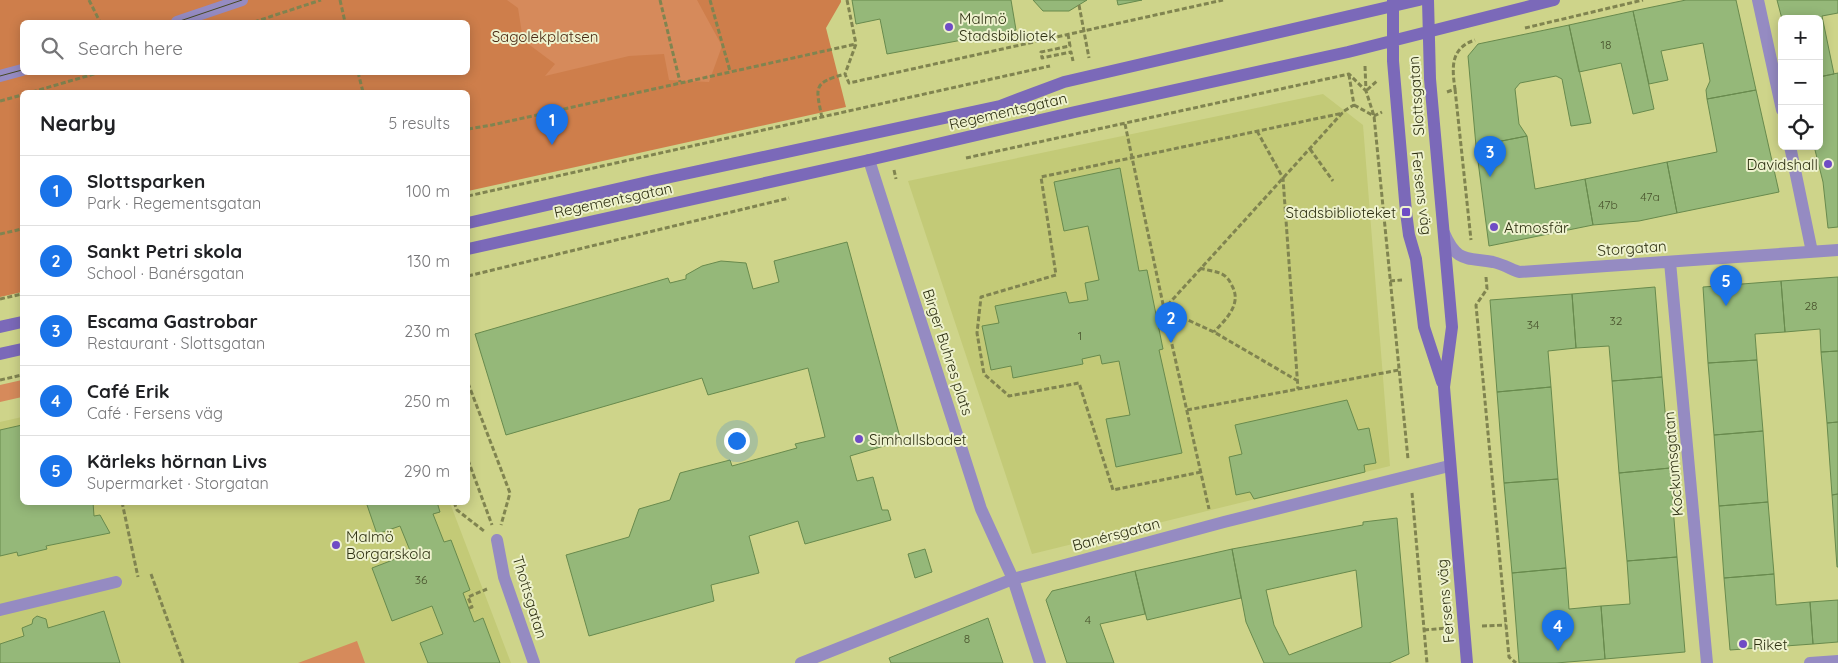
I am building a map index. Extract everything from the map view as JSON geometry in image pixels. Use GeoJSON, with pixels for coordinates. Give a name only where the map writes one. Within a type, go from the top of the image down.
{"type":"FeatureCollection","features":[{"type":"Feature","properties":{"kind":"main road","name":"Regementsgatan"},"geometry":{"type":"LineString","coordinates":[[470,223],[1000,106],[1064,82],[1393,3],[1419,0]]}},
{"type":"Feature","properties":{"kind":"main road"},"geometry":{"type":"LineString","coordinates":[[1428,0],[1429,32]]}},
{"type":"Feature","properties":{"kind":"main road","name":"Regementsgatan"},"geometry":{"type":"LineString","coordinates":[[470,249],[1348,52],[1554,0]]}},
{"type":"Feature","properties":{"kind":"main road","name":"Fersens väg"},"geometry":{"type":"LineString","coordinates":[[1393,3],[1393,61],[1409,235],[1416,259],[1424,327],[1444,387]]}},
{"type":"Feature","properties":{"kind":"main road","name":"Slottsgatan"},"geometry":{"type":"LineString","coordinates":[[1429,32],[1432,96],[1445,248]]}},
{"type":"Feature","properties":{"kind":"main road","name":"Fersens väg"},"geometry":{"type":"LineString","coordinates":[[1445,248],[1452,327],[1444,387],[1449,466],[1467,663]]}},
{"type":"Feature","properties":{"kind":"main road"},"geometry":{"type":"LineString","coordinates":[[0,327],[20,322]]}},
{"type":"Feature","properties":{"kind":"main road"},"geometry":{"type":"LineString","coordinates":[[0,354],[20,349]]}},
{"type":"Feature","properties":{"kind":"street"},"geometry":{"type":"LineString","coordinates":[[183,20],[242,0]]}},
{"type":"Feature","properties":{"kind":"street"},"geometry":{"type":"LineString","coordinates":[[1758,0],[1781,105]]}},
{"type":"Feature","properties":{"kind":"street"},"geometry":{"type":"LineString","coordinates":[[0,76],[20,71]]}},
{"type":"Feature","properties":{"kind":"street"},"geometry":{"type":"LineString","coordinates":[[1791,150],[1812,252]]}},
{"type":"Feature","properties":{"kind":"street","name":"Birger Buhres plats"},"geometry":{"type":"LineString","coordinates":[[870,160],[874,178],[981,509],[1013,579],[1040,663]]}},
{"type":"Feature","properties":{"kind":"street","name":"Storgatan"},"geometry":{"type":"LineString","coordinates":[[1444,233],[1449,245],[1467,260],[1493,262],[1519,272],[1838,250]]}},
{"type":"Feature","properties":{"kind":"street","name":"Kockumsgatan"},"geometry":{"type":"LineString","coordinates":[[1670,262],[1707,663]]}},
{"type":"Feature","properties":{"kind":"street","name":"Banérsgatan"},"geometry":{"type":"LineString","coordinates":[[801,663],[1013,579],[1213,525],[1449,466]]}},
{"type":"Feature","properties":{"kind":"street","name":"Thottsgatan"},"geometry":{"type":"LineString","coordinates":[[497,540],[504,577],[534,663]]}},
{"type":"Feature","properties":{"kind":"street"},"geometry":{"type":"LineString","coordinates":[[0,610],[116,582]]}},
{"type":"Feature","properties":{"kind":"street"},"geometry":{"type":"LineString","coordinates":[[1810,663],[1838,661]]}},
{"type":"Feature","properties":{"kind":"path"},"geometry":{"type":"LineString","coordinates":[[89,0],[99,20]]}},
{"type":"Feature","properties":{"kind":"path"},"geometry":{"type":"LineString","coordinates":[[260,20],[321,0]]}},
{"type":"Feature","properties":{"kind":"path"},"geometry":{"type":"LineString","coordinates":[[340,0],[345,20]]}},
{"type":"Feature","properties":{"kind":"path"},"geometry":{"type":"LineString","coordinates":[[660,0],[680,82]]}},
{"type":"Feature","properties":{"kind":"path"},"geometry":{"type":"LineString","coordinates":[[710,0],[730,71]]}},
{"type":"Feature","properties":{"kind":"path"},"geometry":{"type":"LineString","coordinates":[[847,0],[856,44],[845,74],[849,83],[1223,0]]}},
{"type":"Feature","properties":{"kind":"path"},"geometry":{"type":"LineString","coordinates":[[1518,29],[1643,0]]}},
{"type":"Feature","properties":{"kind":"path"},"geometry":{"type":"LineString","coordinates":[[1079,5],[1089,58]]}},
{"type":"Feature","properties":{"kind":"path"},"geometry":{"type":"LineString","coordinates":[[1068,34],[1070,46],[1041,52],[1042,58],[1071,52],[1073,61]]}},
{"type":"Feature","properties":{"kind":"path"},"geometry":{"type":"LineString","coordinates":[[1480,39],[1460,49],[1455,55],[1452,70],[1471,242],[1484,249],[1488,289],[1476,305],[1509,657],[1516,663]]}},
{"type":"Feature","properties":{"kind":"path"},"geometry":{"type":"LineString","coordinates":[[470,129],[856,44]]}},
{"type":"Feature","properties":{"kind":"path"},"geometry":{"type":"LineString","coordinates":[[1348,52],[1354,105]]}},
{"type":"Feature","properties":{"kind":"path"},"geometry":{"type":"LineString","coordinates":[[1064,63],[1098,56]]}},
{"type":"Feature","properties":{"kind":"path"},"geometry":{"type":"LineString","coordinates":[[470,196],[1054,65]]}},
{"type":"Feature","properties":{"kind":"path"},"geometry":{"type":"LineString","coordinates":[[822,118],[817,90],[826,79],[845,74]]}},
{"type":"Feature","properties":{"kind":"path"},"geometry":{"type":"LineString","coordinates":[[1349,74],[1366,91],[1374,116],[1390,281]]}},
{"type":"Feature","properties":{"kind":"path"},"geometry":{"type":"LineString","coordinates":[[960,159],[1349,74]]}},
{"type":"Feature","properties":{"kind":"path"},"geometry":{"type":"LineString","coordinates":[[39,90],[91,75]]}},
{"type":"Feature","properties":{"kind":"path"},"geometry":{"type":"LineString","coordinates":[[359,75],[362,90]]}},
{"type":"Feature","properties":{"kind":"path"},"geometry":{"type":"LineString","coordinates":[[1432,96],[1455,89]]}},
{"type":"Feature","properties":{"kind":"path"},"geometry":{"type":"LineString","coordinates":[[0,101],[20,96]]}},
{"type":"Feature","properties":{"kind":"path"},"geometry":{"type":"LineString","coordinates":[[1354,105],[1374,116]]}},
{"type":"Feature","properties":{"kind":"path"},"geometry":{"type":"LineString","coordinates":[[1164,310],[1200,268],[1344,112],[1354,105]]}},
{"type":"Feature","properties":{"kind":"path"},"geometry":{"type":"LineString","coordinates":[[1374,116],[1397,106]]}},
{"type":"Feature","properties":{"kind":"path"},"geometry":{"type":"LineString","coordinates":[[1200,472],[1112,490],[1079,383],[1009,396],[984,374],[977,334],[981,296],[1056,275],[1042,177],[1344,112]]}},
{"type":"Feature","properties":{"kind":"path"},"geometry":{"type":"LineString","coordinates":[[1125,124],[1164,310],[1213,525]]}},
{"type":"Feature","properties":{"kind":"path"},"geometry":{"type":"LineString","coordinates":[[1257,131],[1283,178],[1298,389]]}},
{"type":"Feature","properties":{"kind":"path"},"geometry":{"type":"LineString","coordinates":[[1310,149],[1333,181]]}},
{"type":"Feature","properties":{"kind":"path"},"geometry":{"type":"LineString","coordinates":[[874,178],[904,171]]}},
{"type":"Feature","properties":{"kind":"path"},"geometry":{"type":"LineString","coordinates":[[470,276],[797,196]]}},
{"type":"Feature","properties":{"kind":"path"},"geometry":{"type":"LineString","coordinates":[[0,234],[20,229]]}},
{"type":"Feature","properties":{"kind":"path"},"geometry":{"type":"LineString","coordinates":[[1200,268],[1220,273],[1229,279],[1234,287],[1236,296],[1234,308],[1214,332]]}},
{"type":"Feature","properties":{"kind":"path"},"geometry":{"type":"LineString","coordinates":[[0,299],[20,294]]}},
{"type":"Feature","properties":{"kind":"path"},"geometry":{"type":"LineString","coordinates":[[1164,310],[1214,332],[1298,381]]}},
{"type":"Feature","properties":{"kind":"path"},"geometry":{"type":"LineString","coordinates":[[1187,410],[1399,370]]}},
{"type":"Feature","properties":{"kind":"path"},"geometry":{"type":"LineString","coordinates":[[0,380],[20,375]]}},
{"type":"Feature","properties":{"kind":"path"},"geometry":{"type":"LineString","coordinates":[[470,388],[510,493],[497,540]]}},
{"type":"Feature","properties":{"kind":"path"},"geometry":{"type":"LineString","coordinates":[[470,466],[497,540]]}},
{"type":"Feature","properties":{"kind":"path"},"geometry":{"type":"LineString","coordinates":[[123,505],[138,577]]}},
{"type":"Feature","properties":{"kind":"path"},"geometry":{"type":"LineString","coordinates":[[455,505],[464,517],[497,540]]}},
{"type":"Feature","properties":{"kind":"path"},"geometry":{"type":"LineString","coordinates":[[151,574],[183,663]]}},
{"type":"Feature","properties":{"kind":"path"},"geometry":{"type":"LineString","coordinates":[[469,608],[472,607],[468,596],[487,589]]}},
{"type":"Feature","properties":{"kind":"shaded area"},"geometry":{"type":"Polygon","coordinates":[[[0,0],[507,0],[518,8],[523,40],[555,64],[545,76],[629,56],[664,54],[669,80],[709,82],[722,46],[697,0],[841,0],[826,28],[846,107],[470,191],[470,90],[20,90],[20,292],[0,297],[0,0]]]}},
{"type":"Feature","properties":{"kind":"shaded area"},"geometry":{"type":"Polygon","coordinates":[[[1323,94],[1363,125],[1390,466],[1032,554],[908,181],[1323,94]]]}},
{"type":"Feature","properties":{"kind":"shaded area","name":"Malmö Borgarskola"},"geometry":{"type":"Polygon","coordinates":[[[20,417],[20,505],[451,505],[511,663],[0,663],[0,422],[20,417]]]}},
{"type":"Feature","properties":{"kind":"green space","name":"Sagolekplatsen"},"geometry":{"type":"Polygon","coordinates":[[[0,0],[778,0],[804,110],[470,92],[470,90],[22,90],[0,0]]]}},
{"type":"Feature","properties":{"kind":"green space"},"geometry":{"type":"Polygon","coordinates":[[[20,380],[20,397],[0,402],[0,385],[20,380]]]}},
{"type":"Feature","properties":{"kind":"green space"},"geometry":{"type":"Polygon","coordinates":[[[357,641],[365,663],[298,663],[357,641]]]}},
{"type":"Feature","properties":{"kind":"building","name":"Malmö Stadsbibliotek"},"geometry":{"type":"Polygon","coordinates":[[[852,0],[1011,0],[1016,30],[887,54],[880,19],[856,24],[852,0]]]}},
{"type":"Feature","properties":{"kind":"building","name":"Malmö Stadsbibliotek"},"geometry":{"type":"Polygon","coordinates":[[[1033,0],[1087,0],[1069,11],[1043,11],[1033,0]]]}},
{"type":"Feature","properties":{"kind":"building"},"geometry":{"type":"Polygon","coordinates":[[[1117,0],[1142,0],[1118,5],[1117,0]]]}},
{"type":"Feature","properties":{"kind":"building"},"geometry":{"type":"Polygon","coordinates":[[[1686,0],[1736,0],[1756,90],[1707,99],[1706,90],[1710,81],[1703,43],[1661,51],[1668,80],[1649,84],[1633,11],[1686,0]]]}},
{"type":"Feature","properties":{"kind":"building"},"geometry":{"type":"Polygon","coordinates":[[[1777,0],[1838,0],[1838,13],[1823,16],[1781,15],[1777,0]]]}},
{"type":"Feature","properties":{"kind":"building"},"geometry":{"type":"Polygon","coordinates":[[[1633,11],[1654,109],[1633,114],[1621,63],[1579,72],[1569,25],[1633,11]]]}},
{"type":"Feature","properties":{"kind":"building"},"geometry":{"type":"Polygon","coordinates":[[[1823,21],[1834,74],[1823,76],[1823,21]]]}},
{"type":"Feature","properties":{"kind":"building"},"geometry":{"type":"Polygon","coordinates":[[[1569,25],[1591,123],[1571,126],[1562,79],[1556,76],[1520,83],[1515,89],[1519,124],[1527,136],[1476,146],[1468,56],[1478,44],[1569,25]]]}},
{"type":"Feature","properties":{"kind":"building","name":"Davidshall"},"geometry":{"type":"Polygon","coordinates":[[[1838,73],[1838,227],[1828,228],[1823,182],[1815,150],[1823,150],[1823,76],[1838,73]]]}},
{"type":"Feature","properties":{"kind":"building"},"geometry":{"type":"Polygon","coordinates":[[[1756,90],[1779,192],[1677,213],[1667,162],[1717,152],[1707,99],[1756,90]]]}},
{"type":"Feature","properties":{"kind":"building"},"geometry":{"type":"Polygon","coordinates":[[[1527,136],[1535,189],[1585,179],[1593,225],[1489,246],[1476,146],[1527,136]]]}},
{"type":"Feature","properties":{"kind":"building"},"geometry":{"type":"Polygon","coordinates":[[[1667,162],[1677,213],[1639,221],[1593,225],[1585,179],[1667,162]]]}},
{"type":"Feature","properties":{"kind":"building"},"geometry":{"type":"Polygon","coordinates":[[[1120,168],[1139,271],[1147,270],[1163,349],[1159,350],[1182,453],[1116,467],[1106,419],[1130,415],[1119,361],[1102,364],[1100,355],[1082,359],[1083,364],[1013,378],[1011,366],[991,370],[982,326],[999,323],[995,306],[1066,292],[1069,303],[1088,300],[1085,283],[1099,280],[1088,226],[1064,231],[1054,182],[1120,168]]]}},
{"type":"Feature","properties":{"kind":"building","name":"Simhallsbadet"},"geometry":{"type":"Polygon","coordinates":[[[847,242],[901,441],[850,456],[857,481],[873,477],[882,510],[888,510],[891,520],[805,544],[798,521],[749,536],[759,573],[711,585],[714,601],[589,636],[566,555],[629,537],[639,509],[670,500],[680,473],[730,460],[732,466],[797,448],[795,444],[825,437],[808,368],[708,395],[702,378],[506,435],[475,334],[668,278],[670,283],[686,279],[686,275],[702,266],[721,261],[746,263],[753,289],[779,282],[774,261],[847,242]]]}},
{"type":"Feature","properties":{"kind":"building"},"geometry":{"type":"Polygon","coordinates":[[[1838,277],[1838,351],[1821,352],[1820,329],[1785,332],[1781,281],[1838,277]]]}},
{"type":"Feature","properties":{"kind":"building"},"geometry":{"type":"Polygon","coordinates":[[[1781,281],[1785,332],[1755,334],[1757,360],[1708,363],[1703,287],[1781,281]]]}},
{"type":"Feature","properties":{"kind":"building"},"geometry":{"type":"Polygon","coordinates":[[[1655,287],[1662,377],[1612,381],[1609,346],[1576,348],[1572,294],[1655,287]]]}},
{"type":"Feature","properties":{"kind":"building"},"geometry":{"type":"Polygon","coordinates":[[[1572,294],[1576,348],[1548,351],[1551,387],[1497,392],[1490,300],[1572,294]]]}},
{"type":"Feature","properties":{"kind":"building"},"geometry":{"type":"Polygon","coordinates":[[[1838,351],[1838,422],[1827,423],[1821,352],[1838,351]]]}},
{"type":"Feature","properties":{"kind":"building"},"geometry":{"type":"Polygon","coordinates":[[[1757,360],[1763,431],[1714,435],[1708,363],[1757,360]]]}},
{"type":"Feature","properties":{"kind":"building"},"geometry":{"type":"Polygon","coordinates":[[[1662,377],[1670,468],[1619,473],[1612,381],[1662,377]]]}},
{"type":"Feature","properties":{"kind":"building"},"geometry":{"type":"Polygon","coordinates":[[[1551,387],[1558,479],[1504,483],[1497,392],[1551,387]]]}},
{"type":"Feature","properties":{"kind":"building"},"geometry":{"type":"Polygon","coordinates":[[[1347,400],[1358,430],[1369,428],[1376,463],[1364,465],[1365,472],[1254,499],[1250,492],[1236,495],[1229,457],[1242,454],[1235,425],[1347,400]]]}},
{"type":"Feature","properties":{"kind":"building"},"geometry":{"type":"Polygon","coordinates":[[[1838,422],[1838,494],[1832,495],[1827,423],[1838,422]]]}},
{"type":"Feature","properties":{"kind":"building"},"geometry":{"type":"Polygon","coordinates":[[[20,425],[20,505],[93,505],[94,516],[100,515],[110,533],[46,546],[47,549],[18,556],[17,552],[0,556],[0,430],[20,425]]]}},
{"type":"Feature","properties":{"kind":"building"},"geometry":{"type":"Polygon","coordinates":[[[1763,431],[1768,502],[1719,506],[1714,435],[1763,431]]]}},
{"type":"Feature","properties":{"kind":"building"},"geometry":{"type":"Polygon","coordinates":[[[1670,468],[1677,557],[1627,561],[1619,473],[1670,468]]]}},
{"type":"Feature","properties":{"kind":"building"},"geometry":{"type":"Polygon","coordinates":[[[1558,479],[1566,568],[1512,573],[1504,483],[1558,479]]]}},
{"type":"Feature","properties":{"kind":"building"},"geometry":{"type":"Polygon","coordinates":[[[1838,494],[1838,567],[1837,567],[1832,495],[1838,494]]]}},
{"type":"Feature","properties":{"kind":"building"},"geometry":{"type":"Polygon","coordinates":[[[1768,502],[1774,574],[1724,578],[1719,506],[1768,502]]]}},
{"type":"Feature","properties":{"kind":"building"},"geometry":{"type":"Polygon","coordinates":[[[367,505],[438,505],[440,512],[433,514],[444,542],[451,540],[470,590],[463,593],[474,622],[483,618],[500,663],[428,663],[420,643],[443,634],[432,606],[392,621],[372,568],[411,553],[400,526],[377,534],[367,505]]]}},
{"type":"Feature","properties":{"kind":"building"},"geometry":{"type":"Polygon","coordinates":[[[1397,518],[1409,654],[1389,663],[1264,663],[1246,622],[1232,549],[1363,525],[1363,522],[1397,518]],[[1356,570],[1266,590],[1274,625],[1289,655],[1362,627],[1356,570]]]}},
{"type":"Feature","properties":{"kind":"building"},"geometry":{"type":"Polygon","coordinates":[[[925,549],[932,572],[915,578],[908,554],[925,549]]]}},
{"type":"Feature","properties":{"kind":"building"},"geometry":{"type":"Polygon","coordinates":[[[1232,549],[1241,598],[1147,620],[1135,571],[1232,549]]]}},
{"type":"Feature","properties":{"kind":"building"},"geometry":{"type":"Polygon","coordinates":[[[1677,557],[1685,652],[1605,659],[1601,606],[1630,604],[1627,561],[1677,557]]]}},
{"type":"Feature","properties":{"kind":"building"},"geometry":{"type":"Polygon","coordinates":[[[1566,568],[1569,609],[1601,606],[1605,659],[1556,663],[1519,663],[1512,573],[1566,568]]]}},
{"type":"Feature","properties":{"kind":"building"},"geometry":{"type":"Polygon","coordinates":[[[1135,571],[1145,614],[1100,624],[1114,663],[1067,663],[1046,600],[1052,591],[1135,571]]]}},
{"type":"Feature","properties":{"kind":"building"},"geometry":{"type":"Polygon","coordinates":[[[1774,574],[1776,605],[1810,602],[1813,644],[1730,650],[1724,578],[1774,574]]]}},
{"type":"Feature","properties":{"kind":"building"},"geometry":{"type":"Polygon","coordinates":[[[1838,600],[1838,642],[1813,644],[1810,602],[1838,600]]]}},
{"type":"Feature","properties":{"kind":"building"},"geometry":{"type":"Polygon","coordinates":[[[104,611],[120,663],[0,663],[0,644],[24,636],[22,628],[32,624],[33,619],[37,616],[46,619],[48,628],[104,611]]]}},
{"type":"Feature","properties":{"kind":"building"},"geometry":{"type":"Polygon","coordinates":[[[988,618],[1003,663],[891,663],[889,658],[988,618]]]}},
{"type":"Feature","properties":{"kind":"tram line"},"geometry":{"type":"LineString","coordinates":[[183,20],[242,0]]}},
{"type":"Feature","properties":{"kind":"tram line"},"geometry":{"type":"LineString","coordinates":[[0,76],[20,71]]}},
{"type":"Feature","properties":{"kind":"place","name":"Malmö Stadsbibliotek"},"geometry":{"type":"Point","coordinates":[949,27]}},
{"type":"Feature","properties":{"kind":"place","name":"Slottsparken"},"geometry":{"type":"Point","coordinates":[552,145]}},
{"type":"Feature","properties":{"kind":"place","name":"Davidshall"},"geometry":{"type":"Point","coordinates":[1828,164]}},
{"type":"Feature","properties":{"kind":"place","name":"Escama Gastrobar"},"geometry":{"type":"Point","coordinates":[1490,177]}},
{"type":"Feature","properties":{"kind":"place","name":"Stadsbiblioteket"},"geometry":{"type":"Point","coordinates":[1406,212]}},
{"type":"Feature","properties":{"kind":"place","name":"Atmosfär"},"geometry":{"type":"Point","coordinates":[1494,227]}},
{"type":"Feature","properties":{"kind":"place","name":"Kärleks hörnan Livs"},"geometry":{"type":"Point","coordinates":[1726,306]}},
{"type":"Feature","properties":{"kind":"place","name":"Sankt Petri skola"},"geometry":{"type":"Point","coordinates":[1171,343]}},
{"type":"Feature","properties":{"kind":"place","name":"Simhallsbadet"},"geometry":{"type":"Point","coordinates":[859,439]}},
{"type":"Feature","properties":{"kind":"place","name":"Malmö Borgarskola"},"geometry":{"type":"Point","coordinates":[336,545]}},
{"type":"Feature","properties":{"kind":"place","name":"Riket"},"geometry":{"type":"Point","coordinates":[1743,644]}},
{"type":"Feature","properties":{"kind":"place","name":"Café Erik"},"geometry":{"type":"Point","coordinates":[1558,651]}}]}
